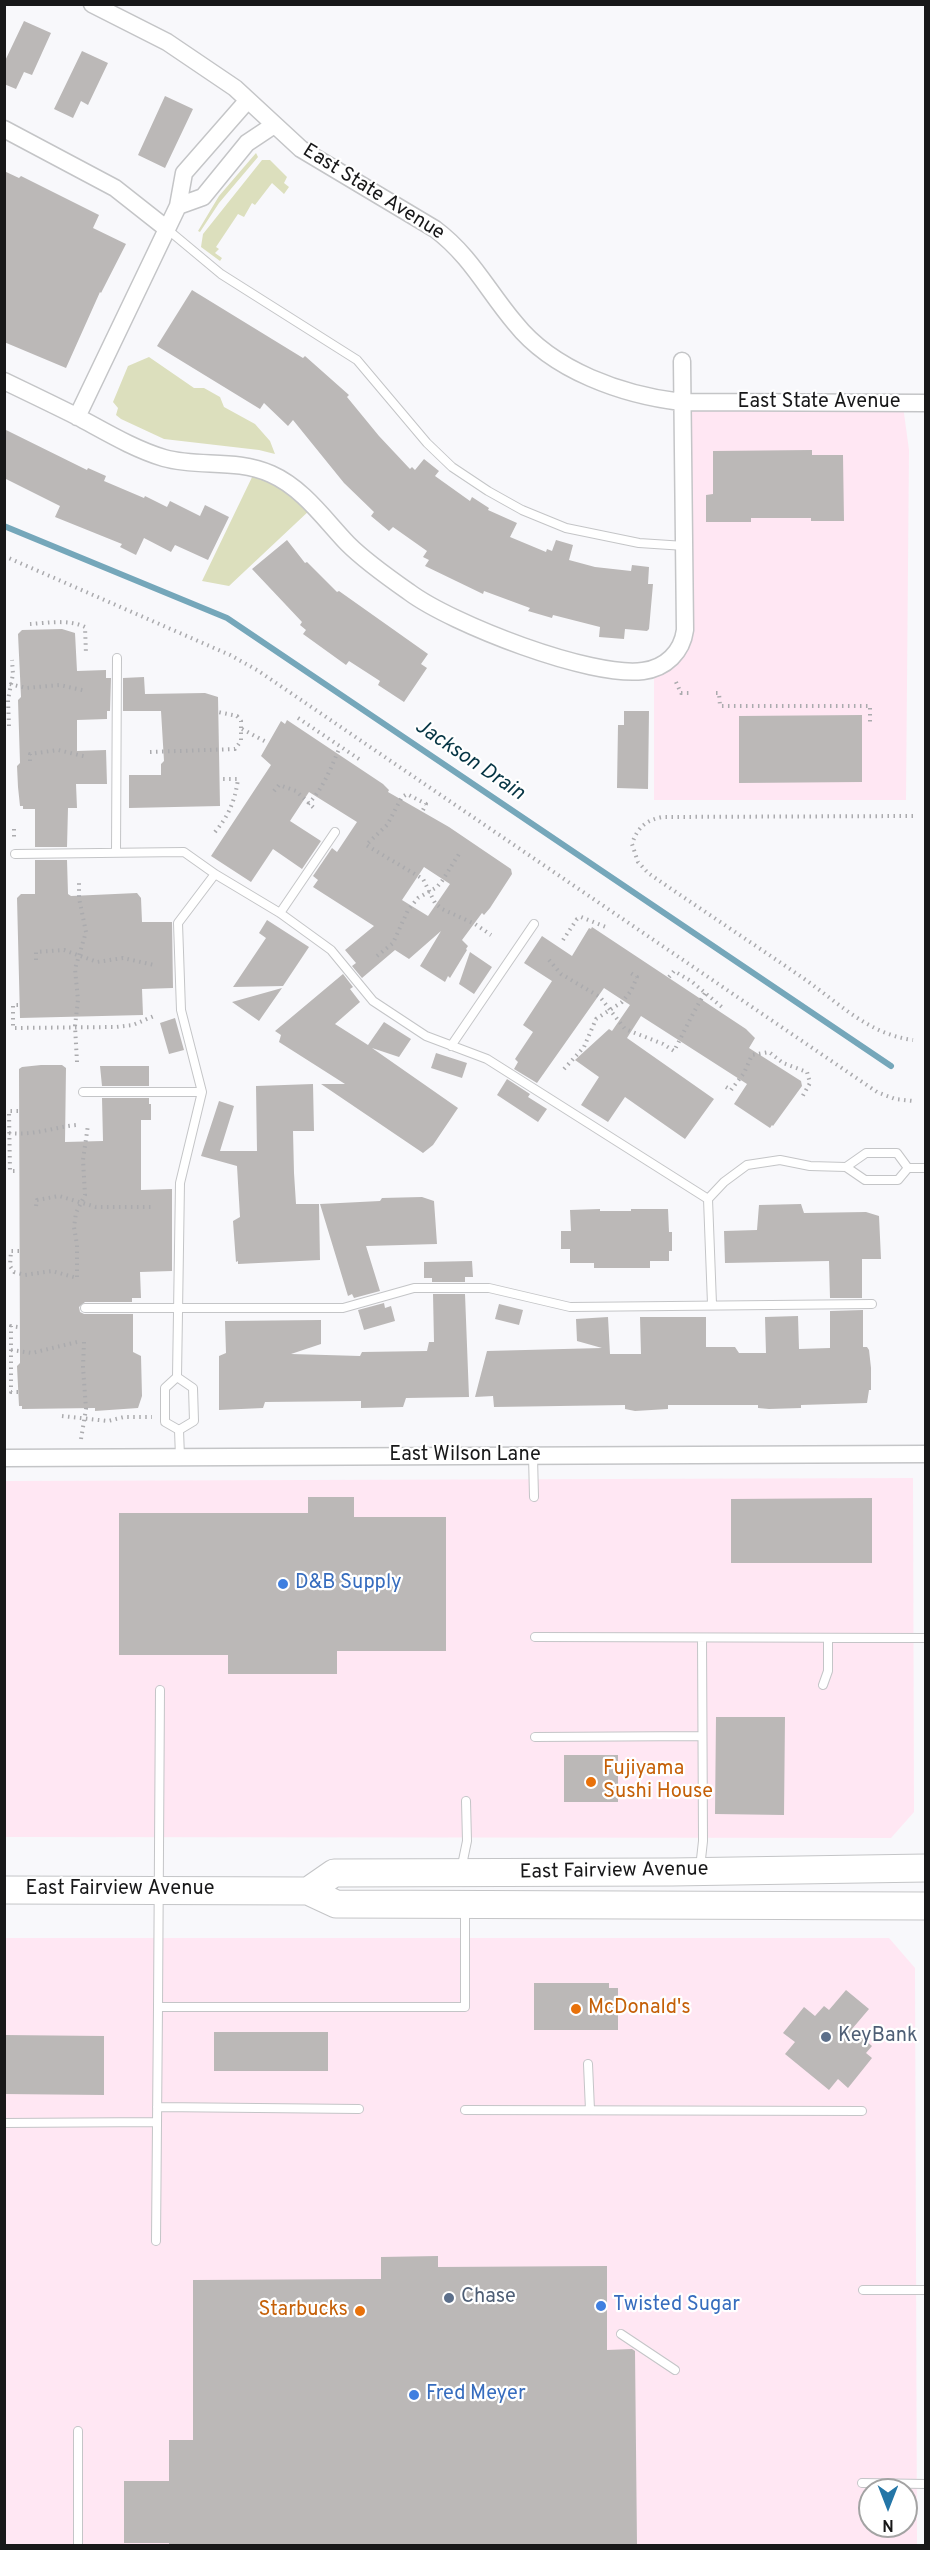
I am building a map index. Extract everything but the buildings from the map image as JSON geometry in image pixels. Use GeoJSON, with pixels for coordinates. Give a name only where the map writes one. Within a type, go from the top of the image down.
{"type":"FeatureCollection","features":[{"type":"Feature","properties":{"kind":"main road","name":"East Fairview Avenue"},"geometry":{"type":"LineString","coordinates":[[319,1896],[334,1874],[926,1868]]}},
{"type":"Feature","properties":{"kind":"main road","name":"East Fairview Avenue"},"geometry":{"type":"LineString","coordinates":[[4,1890],[158,1890],[319,1896],[336,1904],[926,1906]]}},
{"type":"Feature","properties":{"kind":"street","name":"East State Avenue"},"geometry":{"type":"LineString","coordinates":[[92,4],[167,42],[235,88],[301,149],[455,244],[516,325],[543,349],[581,374],[650,398],[681,402],[926,403]]}},
{"type":"Feature","properties":{"kind":"street"},"geometry":{"type":"LineString","coordinates":[[77,417],[178,206],[184,173],[248,101]]}},
{"type":"Feature","properties":{"kind":"street"},"geometry":{"type":"LineString","coordinates":[[178,206],[203,197],[248,143],[274,125]]}},
{"type":"Feature","properties":{"kind":"street"},"geometry":{"type":"LineString","coordinates":[[4,129],[115,188],[167,229]]}},
{"type":"Feature","properties":{"kind":"street"},"geometry":{"type":"LineString","coordinates":[[4,381],[127,443],[166,458],[248,466],[273,475],[297,490],[350,547],[411,594],[483,632],[534,651],[621,671],[642,672],[656,669],[678,653],[684,636],[682,362]]}},
{"type":"Feature","properties":{"kind":"street","name":"East Wilson Lane"},"geometry":{"type":"LineString","coordinates":[[4,1458],[926,1454]]}},
{"type":"Feature","properties":{"kind":"lane"},"geometry":{"type":"LineString","coordinates":[[167,229],[221,274],[343,349],[357,360],[427,443],[452,467],[488,491],[522,510],[566,528],[639,543],[685,546]]}},
{"type":"Feature","properties":{"kind":"lane"},"geometry":{"type":"LineString","coordinates":[[116,853],[117,658]]}},
{"type":"Feature","properties":{"kind":"lane"},"geometry":{"type":"LineString","coordinates":[[280,913],[335,832]]}},
{"type":"Feature","properties":{"kind":"lane"},"geometry":{"type":"LineString","coordinates":[[15,854],[184,852],[215,874],[280,913],[331,950],[373,1001],[426,1036],[486,1059],[708,1199]]}},
{"type":"Feature","properties":{"kind":"lane"},"geometry":{"type":"LineString","coordinates":[[179,1430],[165,1422],[165,1388],[177,1377],[180,1183],[202,1092],[181,1010],[178,923],[215,874]]}},
{"type":"Feature","properties":{"kind":"lane"},"geometry":{"type":"LineString","coordinates":[[451,1046],[534,924]]}},
{"type":"Feature","properties":{"kind":"lane"},"geometry":{"type":"LineString","coordinates":[[83,1092],[202,1092]]}},
{"type":"Feature","properties":{"kind":"lane"},"geometry":{"type":"LineString","coordinates":[[846,1167],[866,1153],[897,1153],[908,1168]]}},
{"type":"Feature","properties":{"kind":"lane"},"geometry":{"type":"LineString","coordinates":[[712,1304],[708,1199],[724,1182],[747,1165],[780,1160],[810,1166],[846,1167],[865,1180],[898,1180],[908,1168]]}},
{"type":"Feature","properties":{"kind":"lane"},"geometry":{"type":"LineString","coordinates":[[908,1168],[926,1168]]}},
{"type":"Feature","properties":{"kind":"lane"},"geometry":{"type":"LineString","coordinates":[[85,1308],[343,1308],[414,1288],[489,1288],[570,1307],[872,1304]]}},
{"type":"Feature","properties":{"kind":"lane"},"geometry":{"type":"LineString","coordinates":[[177,1377],[194,1388],[194,1421],[179,1430]]}},
{"type":"Feature","properties":{"kind":"lane"},"geometry":{"type":"LineString","coordinates":[[179,1430],[180,1457]]}},
{"type":"Feature","properties":{"kind":"lane"},"geometry":{"type":"LineString","coordinates":[[533,1456],[534,1497]]}},
{"type":"Feature","properties":{"kind":"lane"},"geometry":{"type":"LineString","coordinates":[[535,1637],[926,1638]]}},
{"type":"Feature","properties":{"kind":"lane"},"geometry":{"type":"LineString","coordinates":[[700,1872],[703,1841],[702,1638]]}},
{"type":"Feature","properties":{"kind":"lane"},"geometry":{"type":"LineString","coordinates":[[823,1685],[828,1671],[828,1638]]}},
{"type":"Feature","properties":{"kind":"lane"},"geometry":{"type":"LineString","coordinates":[[156,2241],[160,1689]]}},
{"type":"Feature","properties":{"kind":"lane"},"geometry":{"type":"LineString","coordinates":[[536,1737],[702,1736]]}},
{"type":"Feature","properties":{"kind":"lane"},"geometry":{"type":"LineString","coordinates":[[460,1874],[467,1841],[466,1801]]}},
{"type":"Feature","properties":{"kind":"lane"},"geometry":{"type":"LineString","coordinates":[[158,2007],[465,2007],[465,1905]]}},
{"type":"Feature","properties":{"kind":"lane"},"geometry":{"type":"LineString","coordinates":[[588,2064],[590,2110]]}},
{"type":"Feature","properties":{"kind":"lane"},"geometry":{"type":"LineString","coordinates":[[157,2107],[359,2109]]}},
{"type":"Feature","properties":{"kind":"lane"},"geometry":{"type":"LineString","coordinates":[[465,2110],[862,2111]]}},
{"type":"Feature","properties":{"kind":"lane"},"geometry":{"type":"LineString","coordinates":[[5,2123],[157,2122]]}},
{"type":"Feature","properties":{"kind":"lane"},"geometry":{"type":"LineString","coordinates":[[863,2290],[926,2290]]}},
{"type":"Feature","properties":{"kind":"lane"},"geometry":{"type":"LineString","coordinates":[[621,2334],[675,2370]]}},
{"type":"Feature","properties":{"kind":"lane"},"geometry":{"type":"LineString","coordinates":[[78,2431],[78,2546]]}},
{"type":"Feature","properties":{"kind":"path"},"geometry":{"type":"LineString","coordinates":[[4,556],[230,655],[257,670],[877,1092],[895,1099],[913,1101]]}},
{"type":"Feature","properties":{"kind":"path"},"geometry":{"type":"LineString","coordinates":[[30,624],[53,622],[79,624],[85,627],[86,654]]}},
{"type":"Feature","properties":{"kind":"path"},"geometry":{"type":"LineString","coordinates":[[9,726],[8,699],[12,660]]}},
{"type":"Feature","properties":{"kind":"path"},"geometry":{"type":"LineString","coordinates":[[676,682],[681,693],[691,693]]}},
{"type":"Feature","properties":{"kind":"path"},"geometry":{"type":"LineString","coordinates":[[10,684],[26,688],[60,686],[86,691]]}},
{"type":"Feature","properties":{"kind":"path"},"geometry":{"type":"LineString","coordinates":[[716,693],[719,693],[720,706],[870,706],[870,725]]}},
{"type":"Feature","properties":{"kind":"path"},"geometry":{"type":"LineString","coordinates":[[150,752],[235,749],[241,741],[241,721],[237,716],[218,712]]}},
{"type":"Feature","properties":{"kind":"path"},"geometry":{"type":"LineString","coordinates":[[298,718],[362,762]]}},
{"type":"Feature","properties":{"kind":"path"},"geometry":{"type":"LineString","coordinates":[[242,729],[268,743]]}},
{"type":"Feature","properties":{"kind":"path"},"geometry":{"type":"LineString","coordinates":[[308,804],[325,781],[340,747]]}},
{"type":"Feature","properties":{"kind":"path"},"geometry":{"type":"LineString","coordinates":[[30,761],[30,754],[58,750],[87,757]]}},
{"type":"Feature","properties":{"kind":"path"},"geometry":{"type":"LineString","coordinates":[[215,832],[232,808],[238,779],[219,778]]}},
{"type":"Feature","properties":{"kind":"path"},"geometry":{"type":"LineString","coordinates":[[274,791],[279,785],[285,786],[296,791],[315,809]]}},
{"type":"Feature","properties":{"kind":"path"},"geometry":{"type":"LineString","coordinates":[[423,810],[426,804],[407,794],[402,797],[387,825],[366,845],[423,879],[435,903],[442,909],[475,924],[491,935]]}},
{"type":"Feature","properties":{"kind":"path"},"geometry":{"type":"LineString","coordinates":[[913,816],[662,817],[651,819],[642,825],[632,844],[638,862],[648,873],[805,979],[868,1026],[891,1036],[913,1040]]}},
{"type":"Feature","properties":{"kind":"path"},"geometry":{"type":"LineString","coordinates":[[14,830],[14,839]]}},
{"type":"Feature","properties":{"kind":"path"},"geometry":{"type":"LineString","coordinates":[[377,956],[393,943],[408,910],[418,898],[442,881],[459,854]]}},
{"type":"Feature","properties":{"kind":"path"},"geometry":{"type":"LineString","coordinates":[[77,1062],[75,1026],[78,1000],[75,969],[86,932],[79,897],[79,882]]}},
{"type":"Feature","properties":{"kind":"path"},"geometry":{"type":"LineString","coordinates":[[563,940],[577,919],[581,917],[606,927]]}},
{"type":"Feature","properties":{"kind":"path"},"geometry":{"type":"LineString","coordinates":[[36,960],[36,952],[64,950],[97,962],[123,958],[154,965]]}},
{"type":"Feature","properties":{"kind":"path"},"geometry":{"type":"LineString","coordinates":[[549,960],[561,974],[588,989],[610,1009],[615,1020],[625,1029],[663,1044],[674,1051],[686,1032],[690,1016],[705,993]]}},
{"type":"Feature","properties":{"kind":"path"},"geometry":{"type":"LineString","coordinates":[[669,977],[674,970],[723,1008]]}},
{"type":"Feature","properties":{"kind":"path"},"geometry":{"type":"LineString","coordinates":[[564,1069],[584,1047],[596,1019],[622,1002],[631,991],[637,977],[629,972]]}},
{"type":"Feature","properties":{"kind":"path"},"geometry":{"type":"LineString","coordinates":[[18,1005],[13,1005],[13,1028],[133,1025],[154,1016]]}},
{"type":"Feature","properties":{"kind":"path"},"geometry":{"type":"LineString","coordinates":[[726,1087],[731,1090],[744,1073],[752,1055],[769,1052],[783,1063],[807,1072],[810,1083],[801,1099]]}},
{"type":"Feature","properties":{"kind":"path"},"geometry":{"type":"LineString","coordinates":[[18,1111],[9,1111],[9,1133],[10,1171],[19,1171]]}},
{"type":"Feature","properties":{"kind":"path"},"geometry":{"type":"LineString","coordinates":[[9,1133],[23,1135],[77,1125]]}},
{"type":"Feature","properties":{"kind":"path"},"geometry":{"type":"LineString","coordinates":[[19,1251],[11,1251],[10,1266],[14,1272],[25,1275],[52,1271],[77,1278],[77,1245],[74,1227],[86,1184],[83,1160],[88,1125]]}},
{"type":"Feature","properties":{"kind":"path"},"geometry":{"type":"LineString","coordinates":[[36,1206],[37,1200],[59,1196],[96,1207],[153,1207]]}},
{"type":"Feature","properties":{"kind":"path"},"geometry":{"type":"LineString","coordinates":[[18,1327],[11,1326],[11,1392],[18,1392]]}},
{"type":"Feature","properties":{"kind":"path"},"geometry":{"type":"LineString","coordinates":[[11,1350],[32,1353],[77,1342]]}},
{"type":"Feature","properties":{"kind":"path"},"geometry":{"type":"LineString","coordinates":[[81,1439],[87,1398],[83,1367],[84,1342]]}},
{"type":"Feature","properties":{"kind":"path"},"geometry":{"type":"LineString","coordinates":[[62,1416],[108,1422],[124,1417],[152,1417]]}},
{"type":"Feature","properties":{"kind":"shaded area"},"geometry":{"type":"Polygon","coordinates":[[[686,405],[903,406],[909,450],[906,800],[654,800],[654,672],[682,653],[686,405]]]}},
{"type":"Feature","properties":{"kind":"shaded area"},"geometry":{"type":"Polygon","coordinates":[[[913,1478],[914,1812],[891,1838],[6,1837],[4,1481],[913,1478]]]}},
{"type":"Feature","properties":{"kind":"shaded area"},"geometry":{"type":"Polygon","coordinates":[[[4,1938],[889,1938],[915,1968],[917,2478],[858,2478],[858,2538],[917,2538],[917,2545],[5,2545],[4,1938]]]}},
{"type":"Feature","properties":{"kind":"green space"},"geometry":{"type":"Polygon","coordinates":[[[256,153],[258,157],[219,203],[200,232],[198,231],[219,196],[256,153]]]}},
{"type":"Feature","properties":{"kind":"green space"},"geometry":{"type":"Polygon","coordinates":[[[262,160],[270,160],[287,177],[284,183],[289,187],[284,194],[272,183],[255,205],[252,203],[244,217],[238,214],[216,247],[219,249],[215,253],[222,258],[220,261],[201,247],[203,234],[262,160]]]}},
{"type":"Feature","properties":{"kind":"green space"},"geometry":{"type":"Polygon","coordinates":[[[149,357],[194,388],[204,388],[220,397],[224,407],[255,424],[270,441],[275,454],[259,450],[164,439],[121,419],[116,415],[118,408],[113,402],[128,366],[149,357]]]}},
{"type":"Feature","properties":{"kind":"green space"},"geometry":{"type":"Polygon","coordinates":[[[255,471],[311,509],[229,586],[202,581],[255,471]]]}},
{"type":"Feature","properties":{"kind":"waterway","name":"Jackson Drain"},"geometry":{"type":"LineString","coordinates":[[4,526],[227,618],[891,1066]]}},
{"type":"Feature","properties":{"kind":"place","name":"D&B Supply"},"geometry":{"type":"Point","coordinates":[283,1584]}},
{"type":"Feature","properties":{"kind":"place","name":"Fujiyama Sushi House"},"geometry":{"type":"Point","coordinates":[591,1782]}},
{"type":"Feature","properties":{"kind":"place","name":"McDonald's"},"geometry":{"type":"Point","coordinates":[576,2009]}},
{"type":"Feature","properties":{"kind":"place","name":"KeyBank"},"geometry":{"type":"Point","coordinates":[826,2037]}},
{"type":"Feature","properties":{"kind":"place","name":"Chase"},"geometry":{"type":"Point","coordinates":[449,2298]}},
{"type":"Feature","properties":{"kind":"place","name":"Twisted Sugar"},"geometry":{"type":"Point","coordinates":[601,2306]}},
{"type":"Feature","properties":{"kind":"place","name":"Starbucks"},"geometry":{"type":"Point","coordinates":[360,2311]}},
{"type":"Feature","properties":{"kind":"place","name":"Fred Meyer"},"geometry":{"type":"Point","coordinates":[414,2395]}}]}
